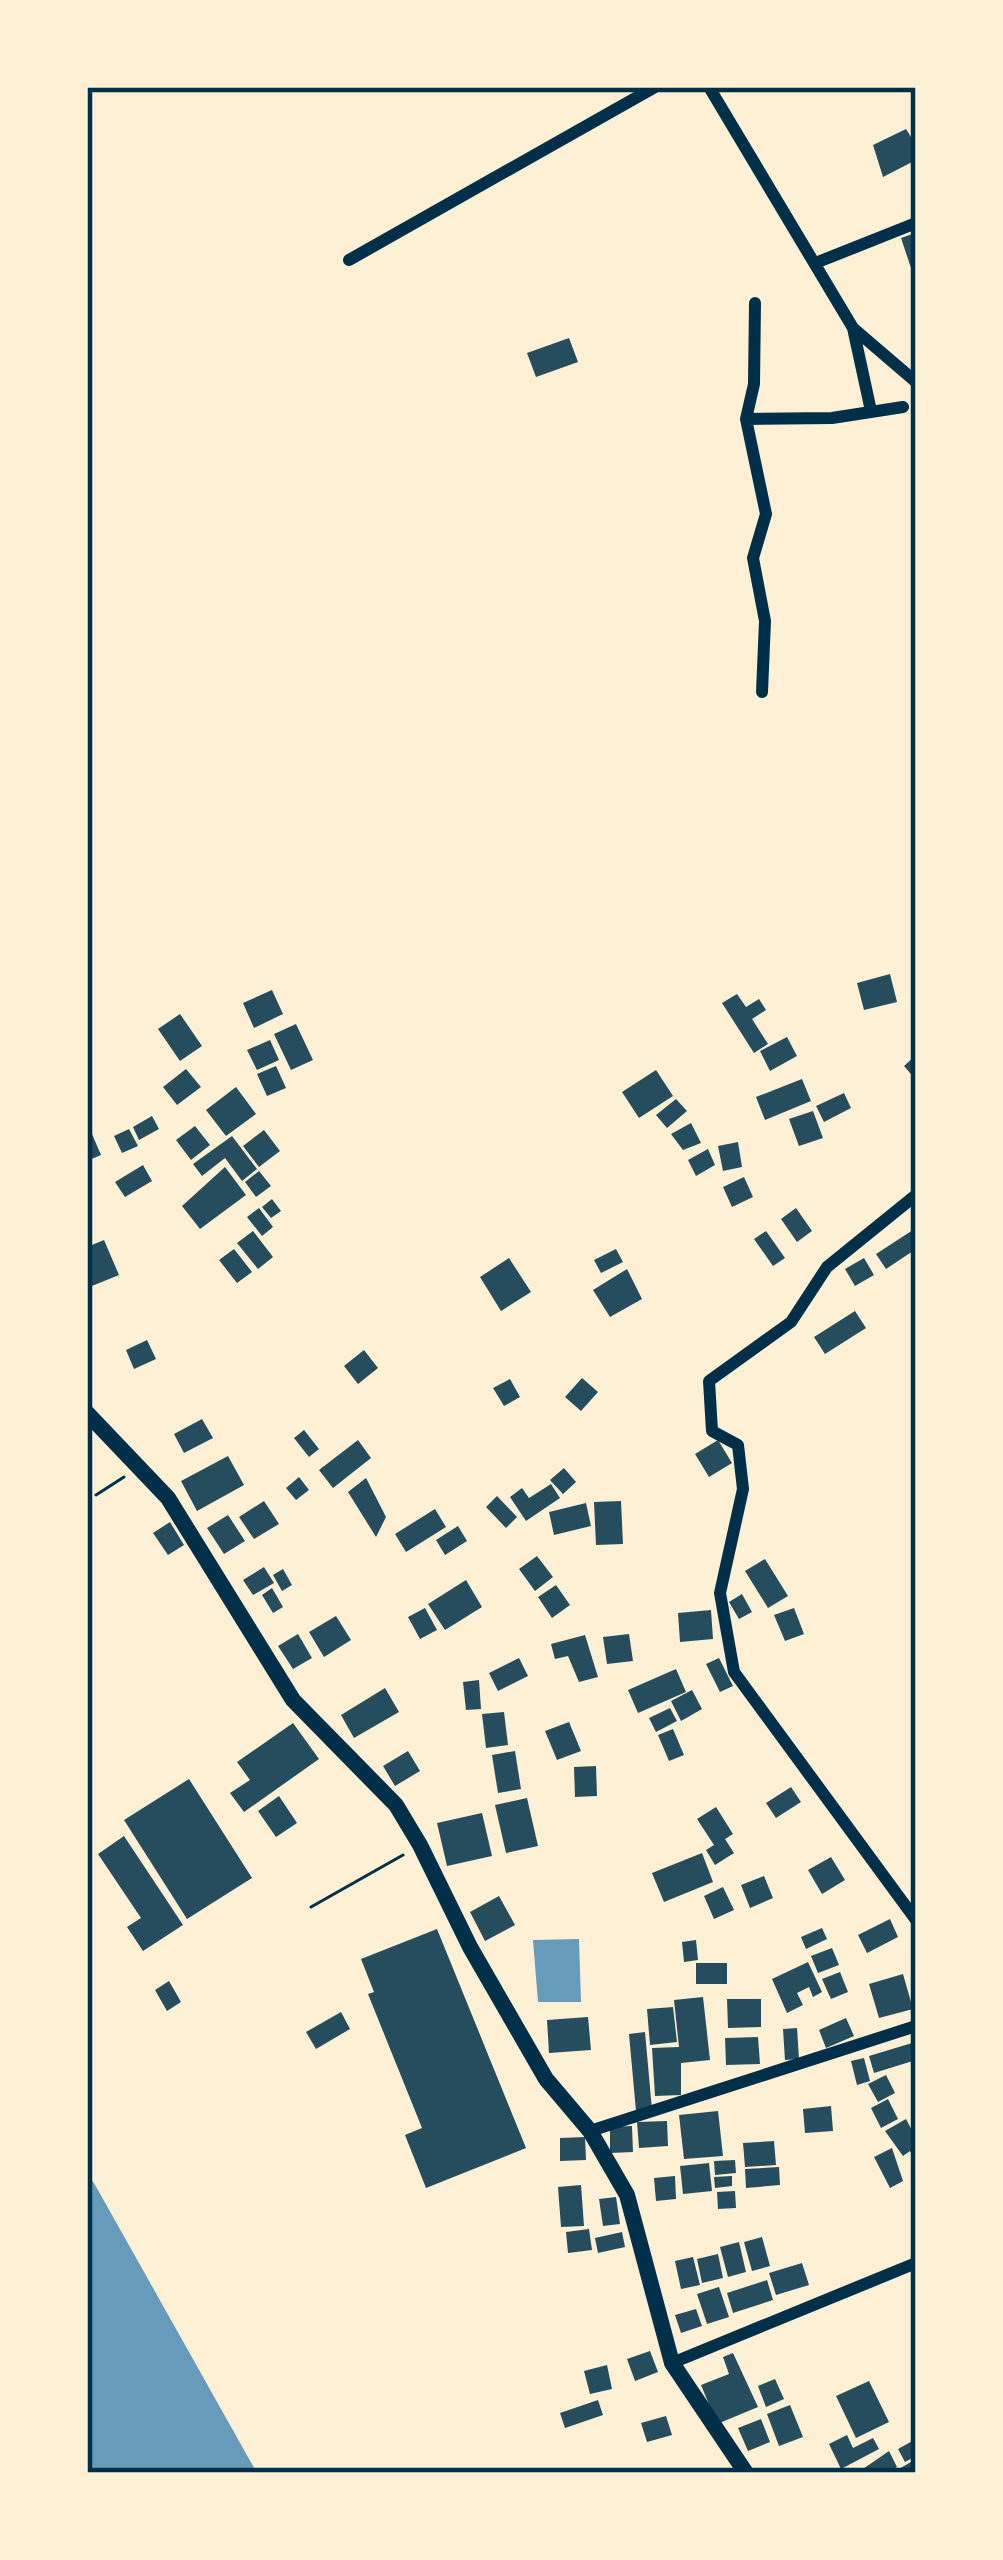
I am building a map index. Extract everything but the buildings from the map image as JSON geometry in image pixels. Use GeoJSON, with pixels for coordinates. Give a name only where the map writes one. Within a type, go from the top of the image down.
{"type":"FeatureCollection","features":[{"type":"Feature","properties":{"kind":"main road"},"geometry":{"type":"LineString","coordinates":[[87,1413],[140,1466],[188,1526],[293,1700],[395,1805],[421,1845],[470,1948],[546,2079],[590,2131],[627,2195],[672,2363],[746,2473]]}},
{"type":"Feature","properties":{"kind":"street"},"geometry":{"type":"LineString","coordinates":[[349,260],[655,87]]}},
{"type":"Feature","properties":{"kind":"street"},"geometry":{"type":"LineString","coordinates":[[709,87],[818,262],[853,328],[871,411]]}},
{"type":"Feature","properties":{"kind":"street"},"geometry":{"type":"LineString","coordinates":[[818,262],[916,223]]}},
{"type":"Feature","properties":{"kind":"street"},"geometry":{"type":"LineString","coordinates":[[755,303],[754,384],[746,419],[766,514],[753,558],[765,621],[762,692]]}},
{"type":"Feature","properties":{"kind":"street"},"geometry":{"type":"LineString","coordinates":[[853,328],[916,382]]}},
{"type":"Feature","properties":{"kind":"street"},"geometry":{"type":"LineString","coordinates":[[746,419],[903,407]]}},
{"type":"Feature","properties":{"kind":"street"},"geometry":{"type":"LineString","coordinates":[[916,1195],[827,1267],[791,1322],[709,1381],[712,1431],[738,1445],[743,1490],[720,1593],[734,1672],[916,1920]]}},
{"type":"Feature","properties":{"kind":"street"},"geometry":{"type":"LineString","coordinates":[[590,2131],[916,2026]]}},
{"type":"Feature","properties":{"kind":"street"},"geometry":{"type":"LineString","coordinates":[[672,2363],[916,2263]]}},
{"type":"Feature","properties":{"kind":"path"},"geometry":{"type":"LineString","coordinates":[[96,1495],[140,1466]]}},
{"type":"Feature","properties":{"kind":"path"},"geometry":{"type":"LineString","coordinates":[[311,1907],[421,1845]]}},
{"type":"Feature","properties":{"kind":"water"},"geometry":{"type":"Polygon","coordinates":[[[579,1939],[581,2002],[538,2002],[533,1940],[579,1939]]]}},
{"type":"Feature","properties":{"kind":"water"},"geometry":{"type":"Polygon","coordinates":[[[87,2175],[94,2183],[257,2473],[87,2473],[87,2175]]]}}]}
